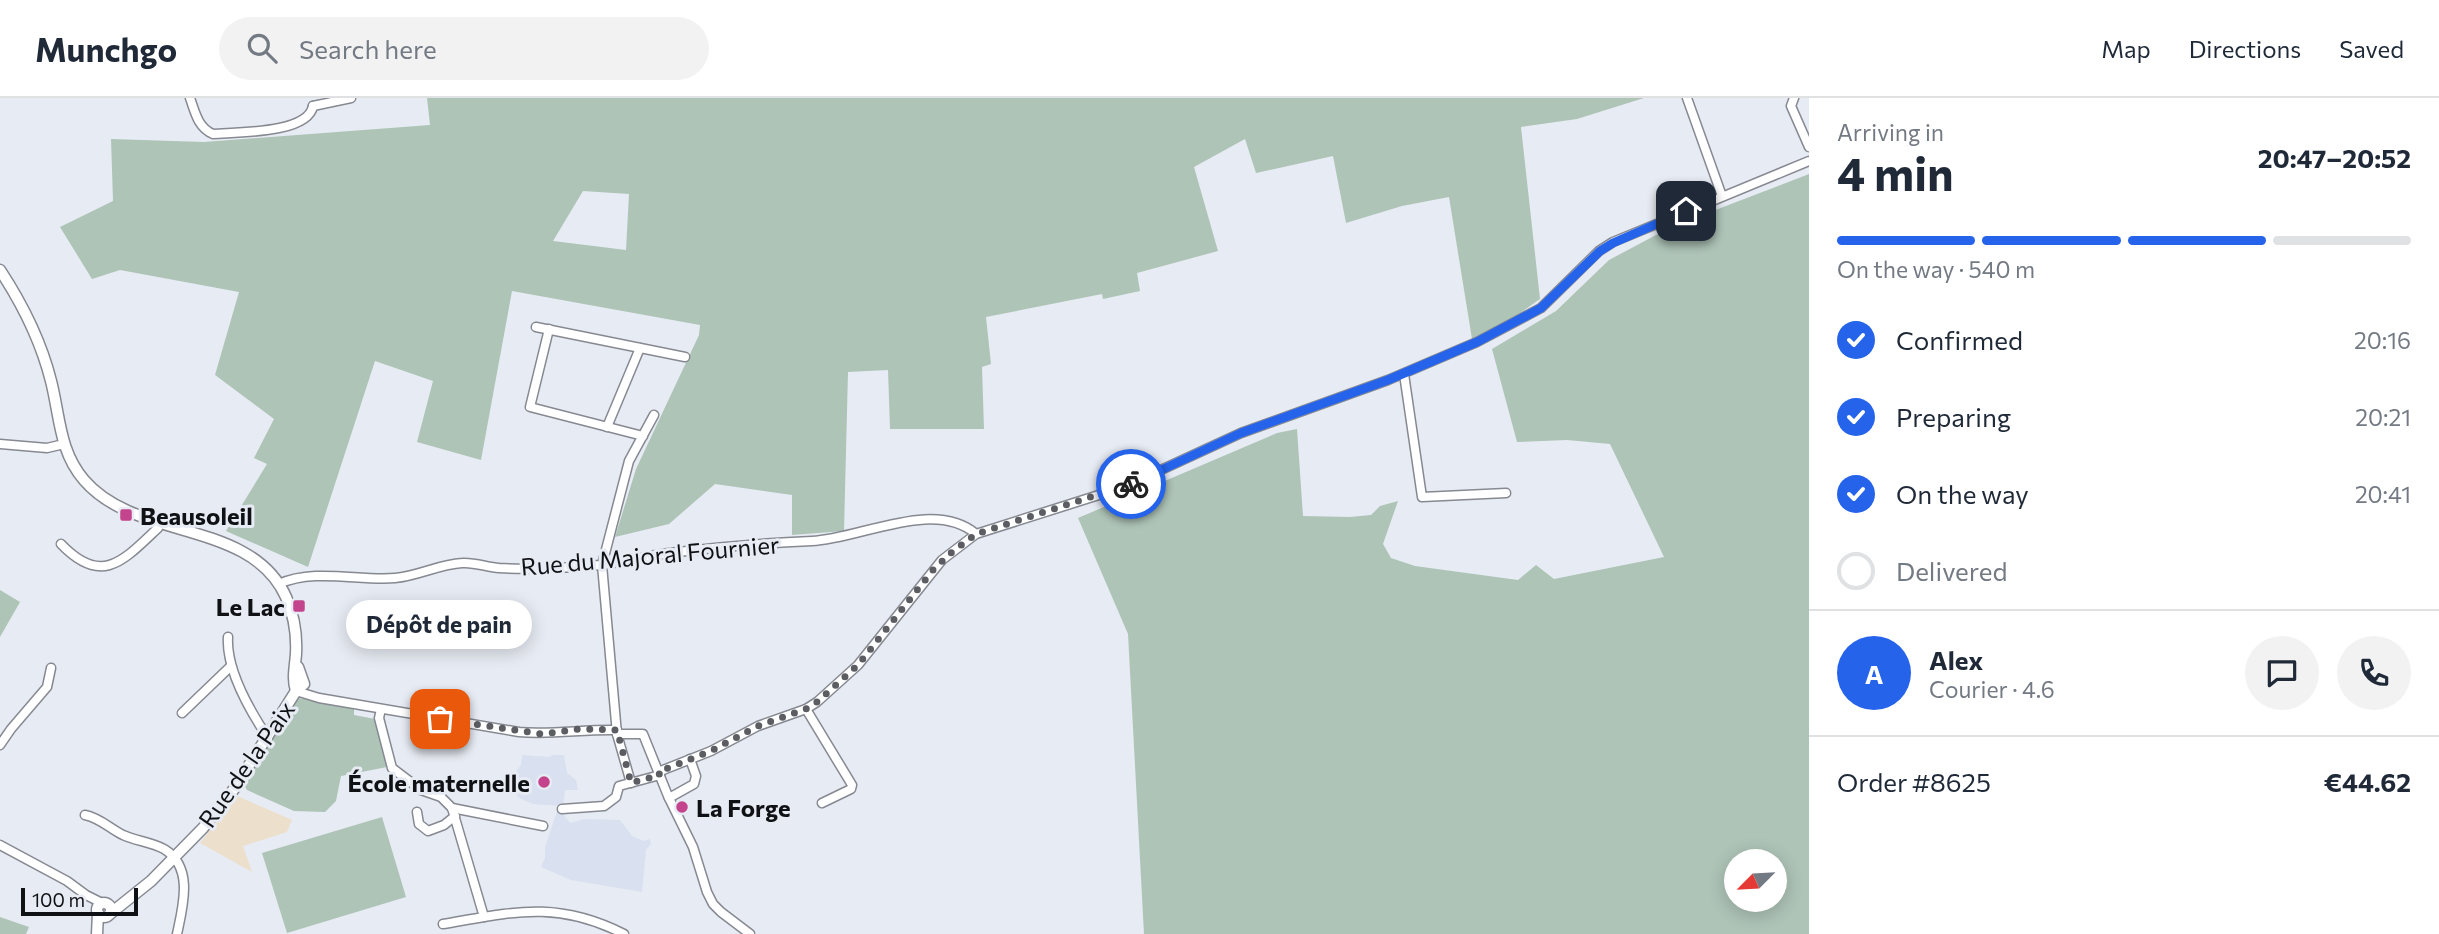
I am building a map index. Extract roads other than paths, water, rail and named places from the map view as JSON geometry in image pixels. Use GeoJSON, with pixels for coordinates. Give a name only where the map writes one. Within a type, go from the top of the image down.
{"type":"FeatureCollection","features":[{"type":"Feature","properties":{"kind":"main road"},"geometry":{"type":"LineString","coordinates":[[0,270],[22,307],[41,349],[52,382],[64,444],[79,473],[102,496],[116,505],[238,549],[260,564],[279,584],[293,620],[296,656],[294,681],[300,688]]}},
{"type":"Feature","properties":{"kind":"main road","name":"Rue de la Paix"},"geometry":{"type":"LineString","coordinates":[[104,910],[127,901],[175,859],[229,796],[300,688]]}},
{"type":"Feature","properties":{"kind":"main road"},"geometry":{"type":"LineString","coordinates":[[97,934],[104,910]]}},
{"type":"Feature","properties":{"kind":"street"},"geometry":{"type":"LineString","coordinates":[[190,98],[200,124],[213,134],[292,125],[309,116],[312,102],[351,98]]}},
{"type":"Feature","properties":{"kind":"street"},"geometry":{"type":"LineString","coordinates":[[1687,98],[1722,196]]}},
{"type":"Feature","properties":{"kind":"street"},"geometry":{"type":"LineString","coordinates":[[1794,98],[1791,106],[1809,147]]}},
{"type":"Feature","properties":{"kind":"street"},"geometry":{"type":"LineString","coordinates":[[562,809],[604,806],[616,797],[620,786],[659,774],[758,726],[806,709],[817,702],[858,665],[933,570],[976,534],[1124,487],[1241,433],[1404,373],[1477,342],[1541,308],[1600,251],[1613,243],[1809,161]]}},
{"type":"Feature","properties":{"kind":"street"},"geometry":{"type":"LineString","coordinates":[[536,327],[684,357]]}},
{"type":"Feature","properties":{"kind":"street"},"geometry":{"type":"LineString","coordinates":[[549,329],[530,407],[643,436]]}},
{"type":"Feature","properties":{"kind":"street"},"geometry":{"type":"LineString","coordinates":[[607,427],[640,348]]}},
{"type":"Feature","properties":{"kind":"street"},"geometry":{"type":"LineString","coordinates":[[1404,373],[1422,497],[1506,493]]}},
{"type":"Feature","properties":{"kind":"street"},"geometry":{"type":"LineString","coordinates":[[631,783],[617,732],[602,565],[629,461],[654,415]]}},
{"type":"Feature","properties":{"kind":"street"},"geometry":{"type":"LineString","coordinates":[[0,444],[47,448],[64,444]]}},
{"type":"Feature","properties":{"kind":"street","name":"Rue du Majoral Fournier"},"geometry":{"type":"LineString","coordinates":[[279,584],[310,577],[397,578],[463,563],[498,568],[602,565],[667,553],[829,540],[912,520],[946,520],[963,525],[976,534]]}},
{"type":"Feature","properties":{"kind":"street"},"geometry":{"type":"LineString","coordinates":[[61,544],[70,554],[87,564],[106,566],[125,559],[160,523]]}},
{"type":"Feature","properties":{"kind":"street"},"geometry":{"type":"LineString","coordinates":[[228,637],[227,652],[231,666],[268,738]]}},
{"type":"Feature","properties":{"kind":"street"},"geometry":{"type":"LineString","coordinates":[[182,713],[231,666]]}},
{"type":"Feature","properties":{"kind":"street"},"geometry":{"type":"LineString","coordinates":[[0,745],[47,687],[51,668]]}},
{"type":"Feature","properties":{"kind":"street"},"geometry":{"type":"LineString","coordinates":[[300,688],[332,699],[381,709],[519,732],[542,734],[580,729],[643,734],[669,798],[693,847],[713,904],[750,934]]}},
{"type":"Feature","properties":{"kind":"street"},"geometry":{"type":"LineString","coordinates":[[381,709],[379,718],[392,768],[421,790],[440,797],[453,812],[484,917]]}},
{"type":"Feature","properties":{"kind":"street"},"geometry":{"type":"LineString","coordinates":[[806,709],[852,785],[851,789],[822,803]]}},
{"type":"Feature","properties":{"kind":"street"},"geometry":{"type":"LineString","coordinates":[[669,798],[694,784],[696,776],[690,759]]}},
{"type":"Feature","properties":{"kind":"street"},"geometry":{"type":"LineString","coordinates":[[416,812],[419,824],[428,831],[444,825],[453,812]]}},
{"type":"Feature","properties":{"kind":"street"},"geometry":{"type":"LineString","coordinates":[[453,812],[542,826]]}},
{"type":"Feature","properties":{"kind":"street"},"geometry":{"type":"LineString","coordinates":[[85,815],[99,819],[122,835],[162,848],[175,859],[182,872],[184,888],[177,934]]}},
{"type":"Feature","properties":{"kind":"street"},"geometry":{"type":"LineString","coordinates":[[0,845],[67,881],[104,910]]}},
{"type":"Feature","properties":{"kind":"street"},"geometry":{"type":"LineString","coordinates":[[443,924],[527,911],[563,912],[624,934]]}},
{"type":"Feature","properties":{"kind":"place","name":"Beausoleil"},"geometry":{"type":"Point","coordinates":[126,515]}},
{"type":"Feature","properties":{"kind":"place","name":"Le Lac"},"geometry":{"type":"Point","coordinates":[299,606]}},
{"type":"Feature","properties":{"kind":"place","name":"Dépôt de pain"},"geometry":{"type":"Point","coordinates":[440,719]}},
{"type":"Feature","properties":{"kind":"place","name":"École maternelle"},"geometry":{"type":"Point","coordinates":[544,782]}},
{"type":"Feature","properties":{"kind":"place","name":"La Forge"},"geometry":{"type":"Point","coordinates":[682,807]}}]}
